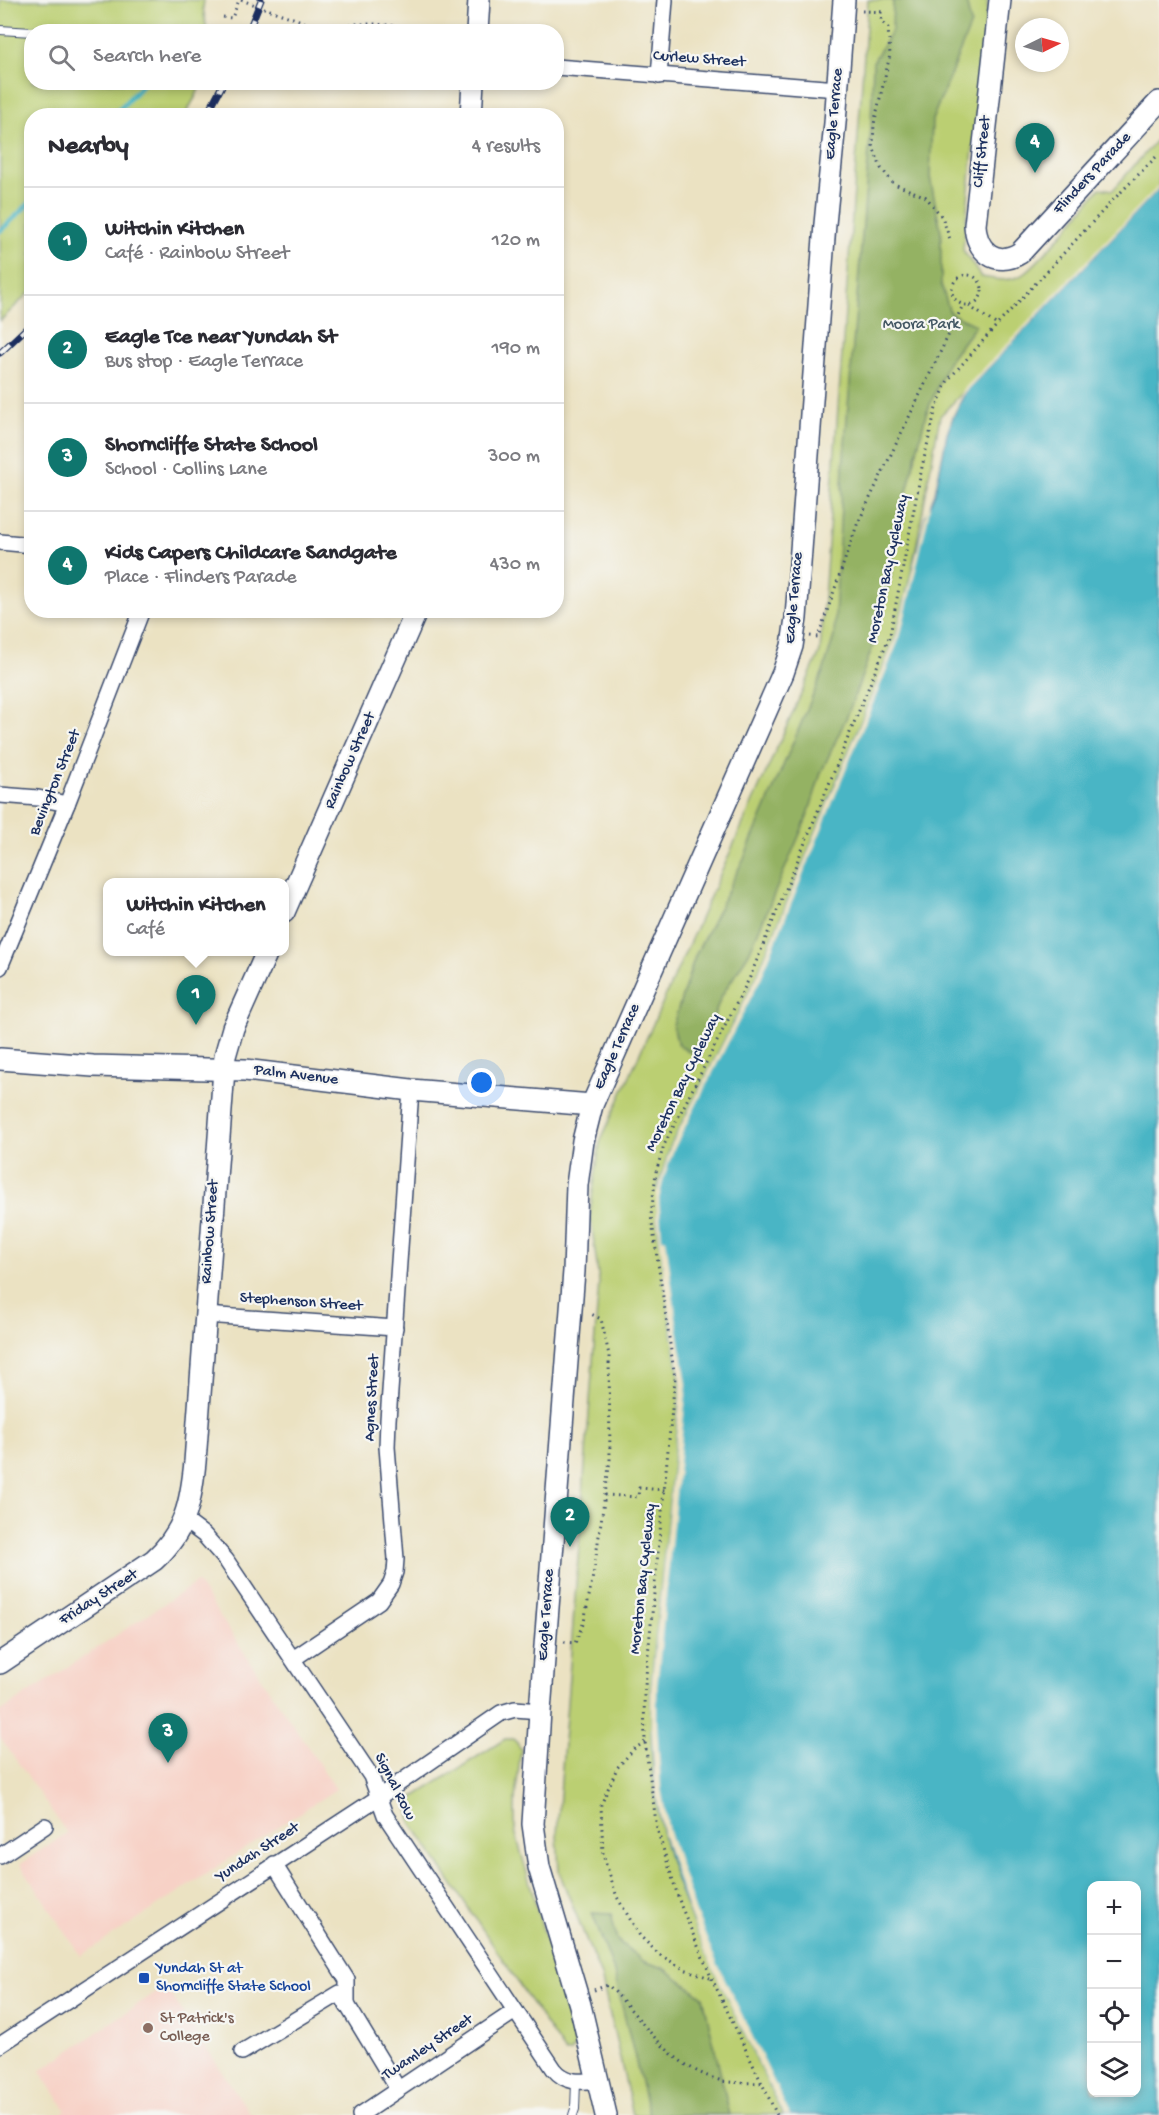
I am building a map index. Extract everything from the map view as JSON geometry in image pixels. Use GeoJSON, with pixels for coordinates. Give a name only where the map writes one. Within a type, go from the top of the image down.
{"type":"FeatureCollection","features":[{"type":"Feature","properties":{"kind":"street"},"geometry":{"type":"LineString","coordinates":[[478,24],[479,0]]}},
{"type":"Feature","properties":{"kind":"street"},"geometry":{"type":"LineString","coordinates":[[659,75],[665,0]]}},
{"type":"Feature","properties":{"kind":"street","name":"Cliff Street"},"geometry":{"type":"LineString","coordinates":[[1000,0],[980,176],[976,236],[984,250],[996,258],[1013,258],[1028,245]]}},
{"type":"Feature","properties":{"kind":"street","name":"Eagle Terrace"},"geometry":{"type":"LineString","coordinates":[[606,2115],[580,2005],[536,1853],[534,1808],[574,1271],[577,1185],[584,1134],[592,1105],[783,673],[792,645],[825,224],[838,89],[852,6]]}},
{"type":"Feature","properties":{"kind":"street","name":"Curlew Street"},"geometry":{"type":"LineString","coordinates":[[564,68],[838,89]]}},
{"type":"Feature","properties":{"kind":"street"},"geometry":{"type":"LineString","coordinates":[[471,108],[473,90]]}},
{"type":"Feature","properties":{"kind":"street","name":"Flinders Parade"},"geometry":{"type":"LineString","coordinates":[[1028,245],[1159,102]]}},
{"type":"Feature","properties":{"kind":"street"},"geometry":{"type":"LineString","coordinates":[[0,542],[24,544]]}},
{"type":"Feature","properties":{"kind":"street","name":"Bevington Street"},"geometry":{"type":"LineString","coordinates":[[0,967],[67,804],[139,618]]}},
{"type":"Feature","properties":{"kind":"street","name":"Rainbow Street"},"geometry":{"type":"LineString","coordinates":[[289,903],[414,618]]}},
{"type":"Feature","properties":{"kind":"street"},"geometry":{"type":"LineString","coordinates":[[0,795],[38,798],[67,804]]}},
{"type":"Feature","properties":{"kind":"street","name":"Rainbow Street"},"geometry":{"type":"LineString","coordinates":[[184,1520],[192,1486],[224,1069],[233,1028],[265,956]]}},
{"type":"Feature","properties":{"kind":"street","name":"Palm Avenue"},"geometry":{"type":"LineString","coordinates":[[0,1059],[93,1066],[224,1069],[411,1090],[592,1105]]}},
{"type":"Feature","properties":{"kind":"street","name":"Agnes Street"},"geometry":{"type":"LineString","coordinates":[[293,1659],[379,1601],[395,1572],[396,1559],[387,1448],[411,1090]]}},
{"type":"Feature","properties":{"kind":"street","name":"Stephenson Street"},"geometry":{"type":"LineString","coordinates":[[205,1315],[395,1328]]}},
{"type":"Feature","properties":{"kind":"street","name":"Signal Row"},"geometry":{"type":"LineString","coordinates":[[184,1520],[214,1545],[226,1560],[371,1776],[384,1815],[515,2011],[558,2074],[564,2079],[576,2082]]}},
{"type":"Feature","properties":{"kind":"street","name":"Friday Street"},"geometry":{"type":"LineString","coordinates":[[0,1663],[148,1565],[174,1539],[184,1520]]}},
{"type":"Feature","properties":{"kind":"street","name":"Yundah Street"},"geometry":{"type":"LineString","coordinates":[[0,2045],[378,1797],[501,1713],[515,1709],[540,1711]]}},
{"type":"Feature","properties":{"kind":"street"},"geometry":{"type":"LineString","coordinates":[[0,1856],[45,1826]]}},
{"type":"Feature","properties":{"kind":"street"},"geometry":{"type":"LineString","coordinates":[[274,1864],[347,1980],[347,2006]]}},
{"type":"Feature","properties":{"kind":"street"},"geometry":{"type":"LineString","coordinates":[[242,2052],[340,1993],[398,2089]]}},
{"type":"Feature","properties":{"kind":"street","name":"Twamley Street"},"geometry":{"type":"LineString","coordinates":[[360,2115],[515,2011]]}},
{"type":"Feature","properties":{"kind":"street"},"geometry":{"type":"LineString","coordinates":[[576,2082],[598,2080]]}},
{"type":"Feature","properties":{"kind":"lane"},"geometry":{"type":"LineString","coordinates":[[0,30],[24,32]]}},
{"type":"Feature","properties":{"kind":"lane"},"geometry":{"type":"LineString","coordinates":[[573,2115],[576,2082]]}},
{"type":"Feature","properties":{"kind":"path"},"geometry":{"type":"LineString","coordinates":[[222,17],[232,18],[240,0],[310,24]]}},
{"type":"Feature","properties":{"kind":"path"},"geometry":{"type":"LineString","coordinates":[[852,6],[886,12]]}},
{"type":"Feature","properties":{"kind":"path"},"geometry":{"type":"LineString","coordinates":[[880,12],[881,21],[888,28],[890,55],[874,124],[873,147],[881,168],[894,183],[926,197],[942,217],[950,239]]}},
{"type":"Feature","properties":{"kind":"path","name":"Moreton Bay Cycleway"},"geometry":{"type":"LineString","coordinates":[[777,2115],[712,1979],[681,1906],[657,1829],[645,1742],[644,1696],[675,1378],[651,1216],[656,1172],[664,1145],[750,977],[890,635],[922,466],[936,408],[948,380],[996,325],[1159,154]]}},
{"type":"Feature","properties":{"kind":"path"},"geometry":{"type":"LineString","coordinates":[[969,306],[980,300],[983,288],[977,278],[966,275],[955,280],[952,292],[958,302],[969,306],[996,325]]}},
{"type":"Feature","properties":{"kind":"path"},"geometry":{"type":"LineString","coordinates":[[807,636],[818,637],[857,525],[963,305]]}},
{"type":"Feature","properties":{"kind":"path"},"geometry":{"type":"LineString","coordinates":[[564,1642],[575,1642],[584,1622],[610,1460],[609,1354],[601,1319],[589,1313]]}},
{"type":"Feature","properties":{"kind":"path"},"geometry":{"type":"LineString","coordinates":[[605,1495],[638,1497],[639,1488],[665,1490]]}},
{"type":"Feature","properties":{"kind":"path"},"geometry":{"type":"LineString","coordinates":[[645,1742],[634,1749],[617,1768],[601,1805],[603,1855],[617,1897],[640,1936],[660,1955],[684,1969],[712,1979]]}},
{"type":"Feature","properties":{"kind":"path"},"geometry":{"type":"LineString","coordinates":[[594,1990],[608,1985],[660,2044],[687,2067],[721,2080],[762,2084]]}},
{"type":"Feature","properties":{"kind":"shaded area"},"geometry":{"type":"Polygon","coordinates":[[[197,1582],[336,1789],[81,1956],[20,1864],[67,1833],[0,1737],[0,1712],[197,1582]]]}},
{"type":"Feature","properties":{"kind":"shaded area","name":"St Patrick's College"},"geometry":{"type":"Polygon","coordinates":[[[165,1986],[251,2115],[60,2115],[66,2110],[40,2071],[165,1986]]]}},
{"type":"Feature","properties":{"kind":"green space"},"geometry":{"type":"Polygon","coordinates":[[[0,0],[204,0],[206,24],[24,24],[24,90],[198,90],[189,108],[24,108],[24,298],[0,321],[0,0]]]}},
{"type":"Feature","properties":{"kind":"green space","name":"Moora Park"},"geometry":{"type":"Polygon","coordinates":[[[868,0],[988,0],[963,250],[981,277],[1009,279],[1026,272],[1060,237],[1100,188],[1113,190],[1159,137],[1159,189],[940,416],[899,641],[684,1389],[663,1828],[689,1913],[785,2115],[633,2115],[601,1976],[559,1872],[557,1834],[599,1282],[590,1212],[600,1142],[820,652],[868,0]]]}},
{"type":"Feature","properties":{"kind":"green space"},"geometry":{"type":"Polygon","coordinates":[[[893,0],[966,0],[971,24],[932,120],[930,177],[941,232],[941,284],[950,313],[976,325],[948,362],[926,414],[874,643],[848,714],[821,773],[808,815],[749,953],[721,997],[709,1029],[695,1055],[678,1045],[673,1025],[695,956],[745,856],[824,669],[834,636],[843,468],[871,125],[873,62],[892,30],[893,0]]]}},
{"type":"Feature","properties":{"kind":"green space"},"geometry":{"type":"Polygon","coordinates":[[[505,1739],[513,1739],[521,1750],[515,1799],[515,1831],[576,2046],[570,2052],[565,2053],[411,1822],[409,1808],[414,1797],[505,1739]]]}},
{"type":"Feature","properties":{"kind":"green space"},"geometry":{"type":"Polygon","coordinates":[[[592,1913],[611,1914],[617,1940],[643,1961],[664,1968],[703,1997],[730,2115],[649,2115],[613,1969],[592,1913]]]}},
{"type":"Feature","properties":{"kind":"water"},"geometry":{"type":"Polygon","coordinates":[[[1159,188],[1159,2115],[783,2115],[686,1907],[670,1862],[654,1783],[651,1687],[681,1384],[657,1220],[658,1188],[670,1147],[757,976],[896,636],[925,517],[935,493],[947,434],[966,391],[1159,188]]]}},
{"type":"Feature","properties":{"kind":"pier"},"geometry":{"type":"Polygon","coordinates":[[[1159,185],[1159,188],[966,391],[951,414],[964,389],[1159,185]]]}},
{"type":"Feature","properties":{"kind":"pier"},"geometry":{"type":"Polygon","coordinates":[[[933,485],[928,518],[900,637],[761,978],[674,1149],[659,1199],[662,1239],[666,1239],[687,1384],[657,1687],[661,1788],[669,1832],[695,1910],[712,1952],[790,2115],[783,2115],[706,1954],[689,1913],[663,1834],[655,1789],[651,1687],[681,1384],[666,1293],[656,1195],[670,1147],[757,976],[896,636],[933,485]]]}},
{"type":"Feature","properties":{"kind":"waterway"},"geometry":{"type":"LineString","coordinates":[[121,108],[137,90]]}},
{"type":"Feature","properties":{"kind":"waterway"},"geometry":{"type":"LineString","coordinates":[[0,231],[24,208]]}},
{"type":"Feature","properties":{"kind":"railway"},"geometry":{"type":"LineString","coordinates":[[251,24],[261,0]]}},
{"type":"Feature","properties":{"kind":"railway"},"geometry":{"type":"LineString","coordinates":[[210,108],[220,90]]}},
{"type":"Feature","properties":{"kind":"railway"},"geometry":{"type":"LineString","coordinates":[[0,353],[24,330]]}},
{"type":"Feature","properties":{"kind":"place","name":"Kids Capers Childcare Sandgate"},"geometry":{"type":"Point","coordinates":[1035,173]}},
{"type":"Feature","properties":{"kind":"place","name":"Witchin Kitchen"},"geometry":{"type":"Point","coordinates":[196,1025]}},
{"type":"Feature","properties":{"kind":"place","name":"Eagle Tce near Yundah St"},"geometry":{"type":"Point","coordinates":[570,1547]}},
{"type":"Feature","properties":{"kind":"place","name":"Shorncliffe State School"},"geometry":{"type":"Point","coordinates":[168,1763]}},
{"type":"Feature","properties":{"kind":"place","name":"Yundah St at Shorncliffe State School"},"geometry":{"type":"Point","coordinates":[144,1978]}},
{"type":"Feature","properties":{"kind":"place","name":"St Patrick's College"},"geometry":{"type":"Point","coordinates":[148,2028]}}]}
